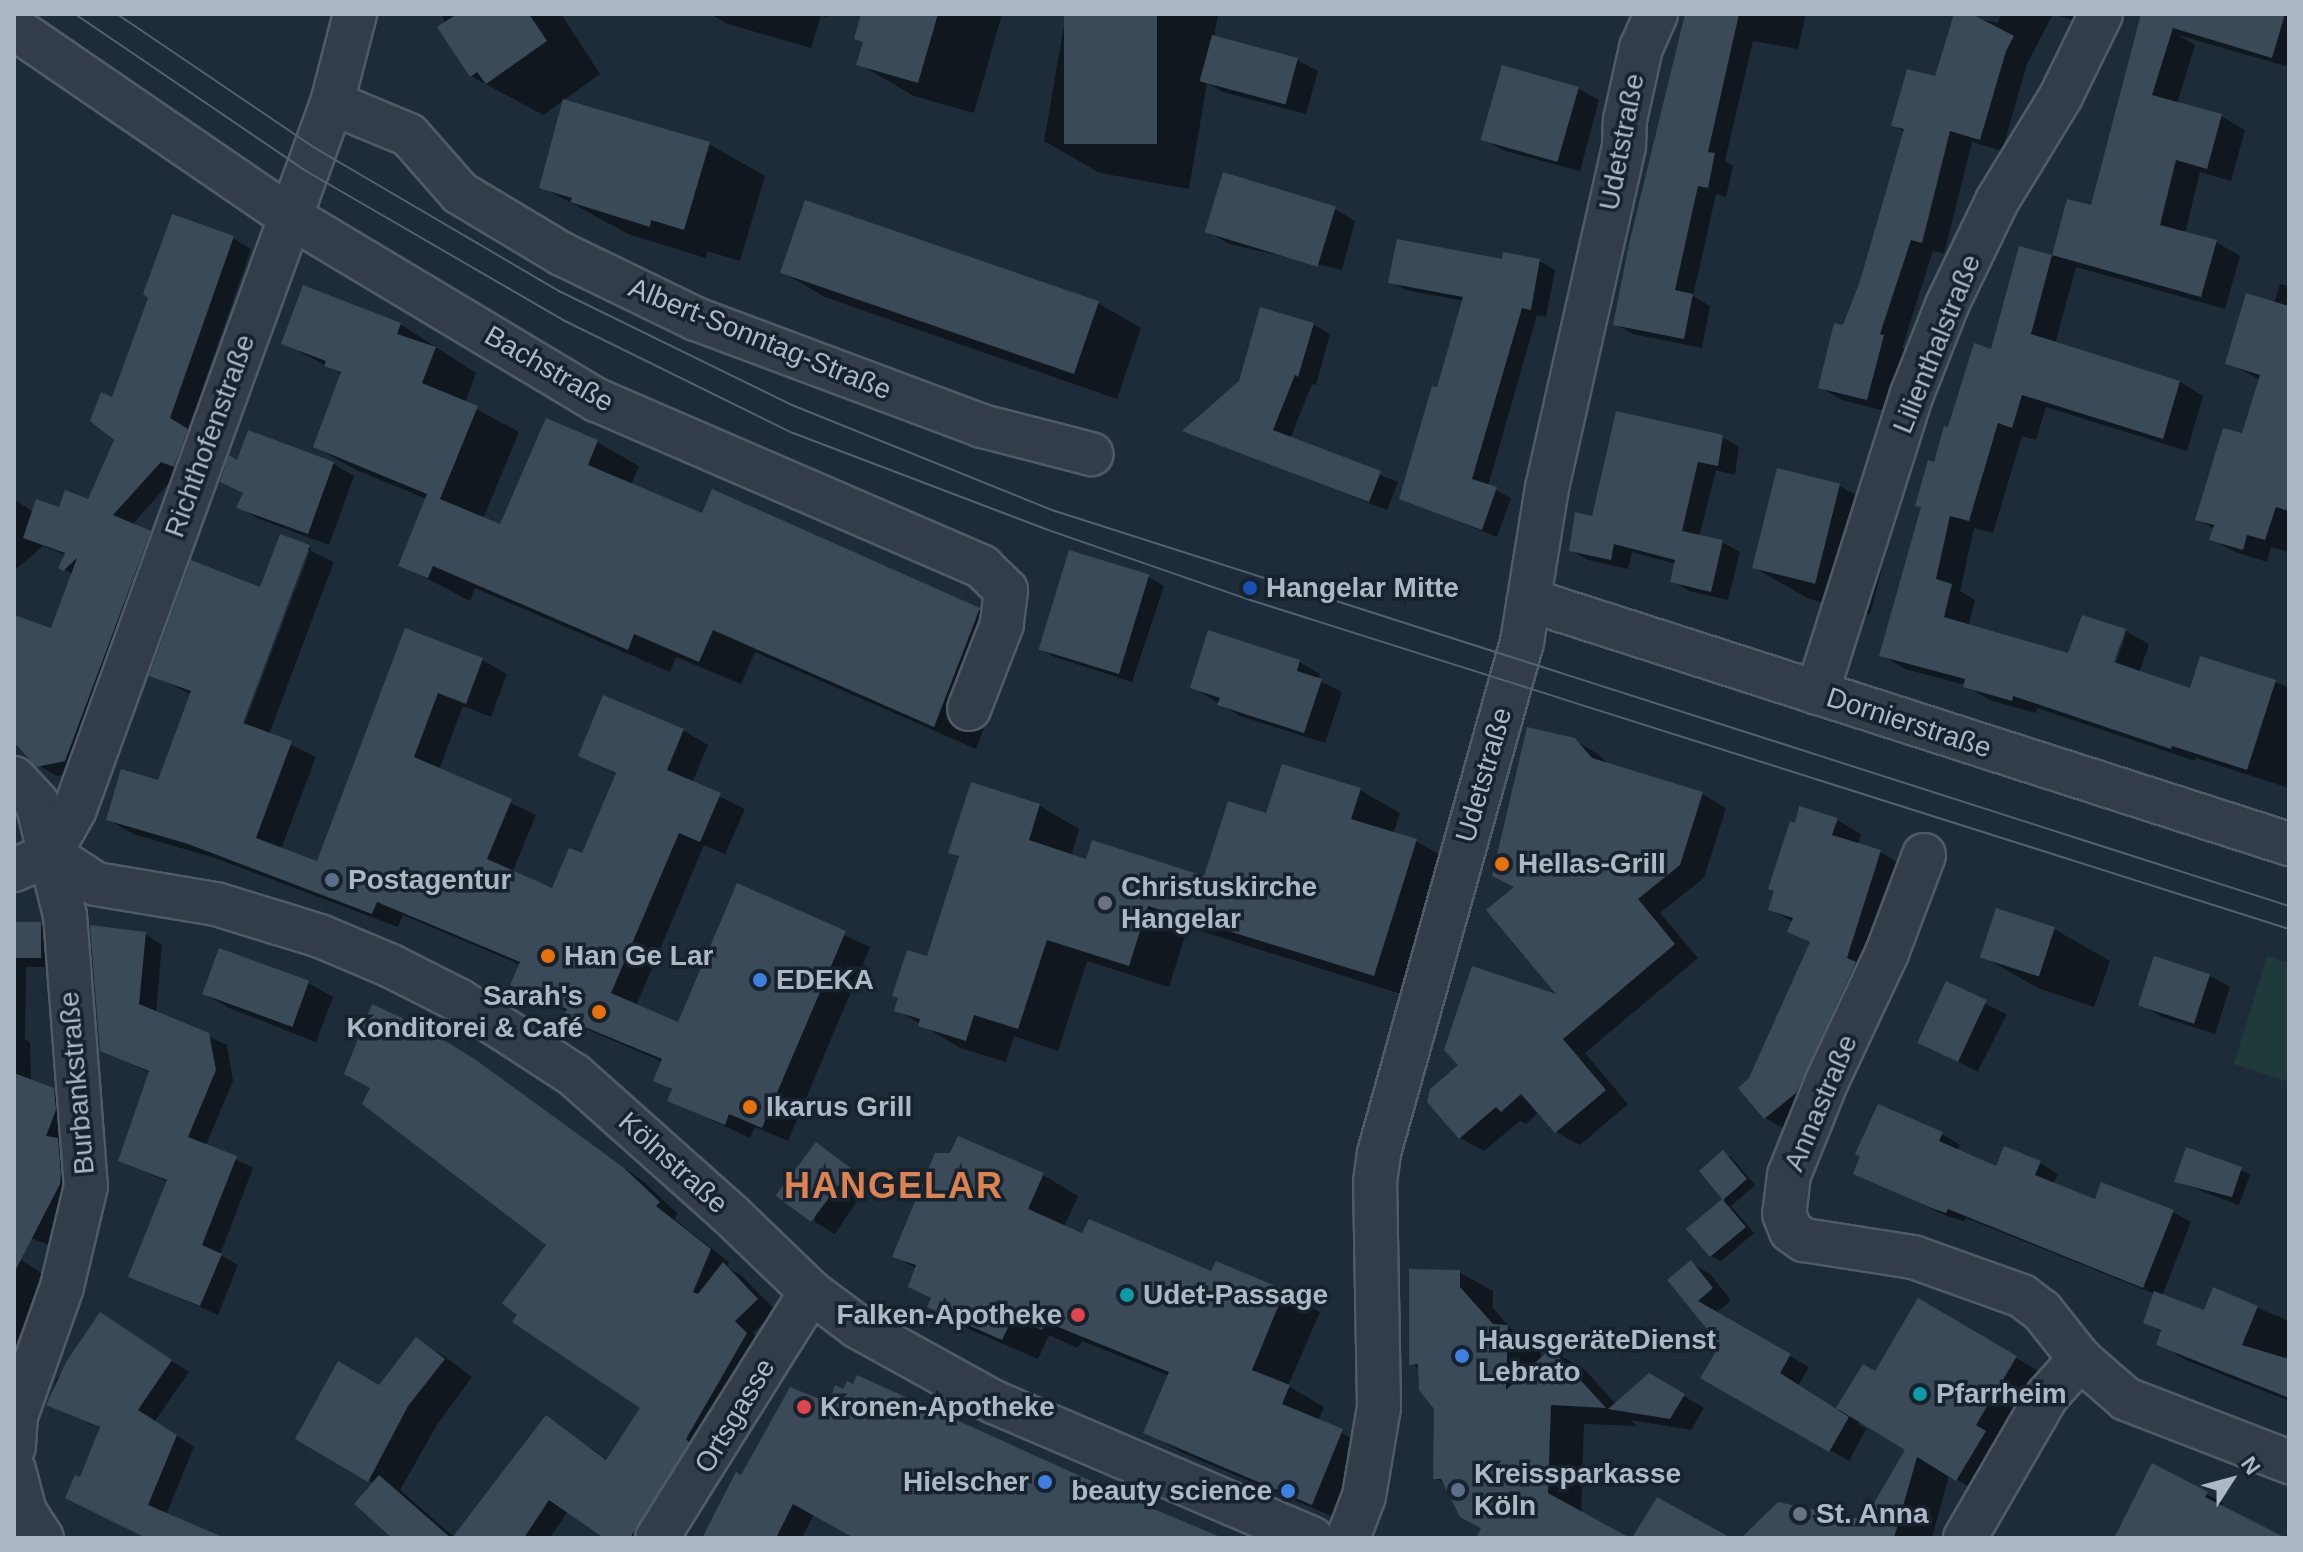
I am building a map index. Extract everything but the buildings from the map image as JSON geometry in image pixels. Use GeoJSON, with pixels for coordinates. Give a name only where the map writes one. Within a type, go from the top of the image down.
{"type":"FeatureCollection","features":[{"type":"Feature","properties":{"kind":"street","name":"Richthofenstraße"},"geometry":{"type":"LineString","coordinates":[[32,862],[75,809],[332,103],[355,14]]}},
{"type":"Feature","properties":{"kind":"street","name":"Udetstraße"},"geometry":{"type":"LineString","coordinates":[[1348,1538],[1364,1496],[1379,1407],[1375,1182],[1379,1153],[1511,682],[1529,600],[1547,488],[1624,146],[1627,108],[1641,48],[1656,14]]}},
{"type":"Feature","properties":{"kind":"street","name":"Lilienthalstraße"},"geometry":{"type":"LineString","coordinates":[[1817,693],[1912,394],[1947,305],[1997,201],[2061,96],[2101,14]]}},
{"type":"Feature","properties":{"kind":"street","name":"Bachstraße"},"geometry":{"type":"LineString","coordinates":[[14,28],[289,216],[597,400],[982,567],[1006,590],[1002,624],[969,709]]}},
{"type":"Feature","properties":{"kind":"street","name":"Albert-Sonntag-Straße"},"geometry":{"type":"LineString","coordinates":[[332,103],[409,135],[460,193],[536,239],[696,319],[982,426],[1091,454]]}},
{"type":"Feature","properties":{"kind":"street","name":"Dornierstraße"},"geometry":{"type":"LineString","coordinates":[[1529,600],[2289,844]]}},
{"type":"Feature","properties":{"kind":"street","name":"Burbankstraße"},"geometry":{"type":"LineString","coordinates":[[14,778],[37,803],[32,862],[65,915],[86,1186],[62,1287],[16,1416],[14,1447]]}},
{"type":"Feature","properties":{"kind":"street","name":"Annastraße"},"geometry":{"type":"LineString","coordinates":[[1924,855],[1887,953],[1827,1081],[1789,1175],[1784,1214],[1791,1231],[1804,1240],[1913,1257],[2022,1296],[2042,1311],[2080,1359],[2126,1399],[2289,1462]]}},
{"type":"Feature","properties":{"kind":"street","name":"Kölnstraße"},"geometry":{"type":"LineString","coordinates":[[32,862],[96,884],[216,904],[320,936],[391,966],[460,1001],[574,1075],[730,1214],[811,1292],[858,1327],[994,1402],[1312,1538]]}},
{"type":"Feature","properties":{"kind":"street","name":"Ortsgasse"},"geometry":{"type":"LineString","coordinates":[[657,1538],[811,1292]]}},
{"type":"Feature","properties":{"kind":"street"},"geometry":{"type":"LineString","coordinates":[[1965,1538],[2047,1396],[2080,1359]]}},
{"type":"Feature","properties":{"kind":"street"},"geometry":{"type":"LineString","coordinates":[[14,1470],[25,1512],[42,1538]]}},
{"type":"Feature","properties":{"kind":"green space"},"geometry":{"type":"Polygon","coordinates":[[[2267,956],[2289,963],[2289,1082],[2234,1064],[2267,956]]]}},
{"type":"Feature","properties":{"kind":"tram line"},"geometry":{"type":"LineString","coordinates":[[75,14],[306,171],[563,320],[793,433],[1048,530],[1247,599],[2289,929]]}},
{"type":"Feature","properties":{"kind":"tram line"},"geometry":{"type":"LineString","coordinates":[[117,14],[315,148],[559,291],[792,405],[1055,511],[2289,906]]}},
{"type":"Feature","properties":{"kind":"place","name":"Hangelar Mitte"},"geometry":{"type":"Point","coordinates":[1250,588]}},
{"type":"Feature","properties":{"kind":"place","name":"Hellas-Grill"},"geometry":{"type":"Point","coordinates":[1502,864]}},
{"type":"Feature","properties":{"kind":"place","name":"Postagentur"},"geometry":{"type":"Point","coordinates":[332,880]}},
{"type":"Feature","properties":{"kind":"place","name":"Christuskirche Hangelar"},"geometry":{"type":"Point","coordinates":[1105,903]}},
{"type":"Feature","properties":{"kind":"place","name":"Han Ge Lar"},"geometry":{"type":"Point","coordinates":[548,956]}},
{"type":"Feature","properties":{"kind":"place","name":"EDEKA"},"geometry":{"type":"Point","coordinates":[760,980]}},
{"type":"Feature","properties":{"kind":"place","name":"Sarah's Konditorei & Café"},"geometry":{"type":"Point","coordinates":[599,1012]}},
{"type":"Feature","properties":{"kind":"place","name":"Ikarus Grill"},"geometry":{"type":"Point","coordinates":[750,1107]}},
{"type":"Feature","properties":{"kind":"place","name":"Udet-Passage"},"geometry":{"type":"Point","coordinates":[1127,1295]}},
{"type":"Feature","properties":{"kind":"place","name":"Falken-Apotheke"},"geometry":{"type":"Point","coordinates":[1078,1315]}},
{"type":"Feature","properties":{"kind":"place","name":"HausgeräteDienst Lebrato"},"geometry":{"type":"Point","coordinates":[1462,1356]}},
{"type":"Feature","properties":{"kind":"place","name":"Pfarrheim"},"geometry":{"type":"Point","coordinates":[1920,1394]}},
{"type":"Feature","properties":{"kind":"place","name":"Kronen-Apotheke"},"geometry":{"type":"Point","coordinates":[804,1407]}},
{"type":"Feature","properties":{"kind":"place","name":"Hielscher"},"geometry":{"type":"Point","coordinates":[1045,1482]}},
{"type":"Feature","properties":{"kind":"place","name":"Kreissparkasse Köln"},"geometry":{"type":"Point","coordinates":[1458,1490]}},
{"type":"Feature","properties":{"kind":"place","name":"beauty science"},"geometry":{"type":"Point","coordinates":[1288,1491]}},
{"type":"Feature","properties":{"kind":"place","name":"St. Anna"},"geometry":{"type":"Point","coordinates":[1800,1514]}},
{"type":"Feature","properties":{"kind":"district","name":"HANGELAR"},"geometry":{"type":"Point","coordinates":[894,1186]}}]}
